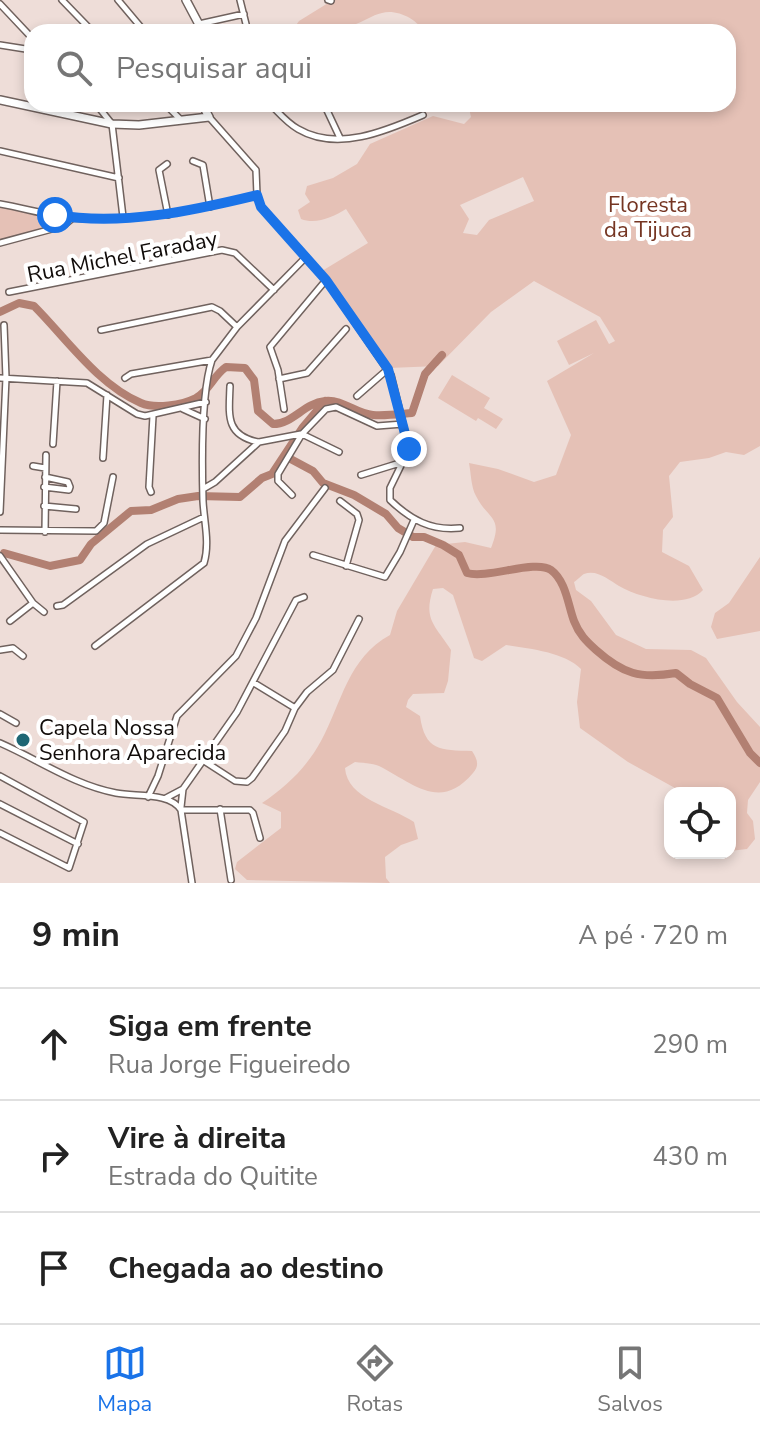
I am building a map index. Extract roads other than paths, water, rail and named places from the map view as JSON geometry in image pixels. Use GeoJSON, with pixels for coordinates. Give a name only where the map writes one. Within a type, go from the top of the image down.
{"type":"FeatureCollection","features":[{"type":"Feature","properties":{"kind":"street"},"geometry":{"type":"LineString","coordinates":[[62,0],[85,24]]}},
{"type":"Feature","properties":{"kind":"street"},"geometry":{"type":"LineString","coordinates":[[118,0],[138,24]]}},
{"type":"Feature","properties":{"kind":"street"},"geometry":{"type":"LineString","coordinates":[[186,0],[199,24]]}},
{"type":"Feature","properties":{"kind":"street"},"geometry":{"type":"LineString","coordinates":[[240,0],[246,24]]}},
{"type":"Feature","properties":{"kind":"street"},"geometry":{"type":"LineString","coordinates":[[0,4],[24,30]]}},
{"type":"Feature","properties":{"kind":"street"},"geometry":{"type":"LineString","coordinates":[[213,24],[244,14]]}},
{"type":"Feature","properties":{"kind":"street"},"geometry":{"type":"LineString","coordinates":[[0,45],[24,49]]}},
{"type":"Feature","properties":{"kind":"street"},"geometry":{"type":"LineString","coordinates":[[0,100],[24,105]]}},
{"type":"Feature","properties":{"kind":"street"},"geometry":{"type":"LineString","coordinates":[[56,112],[112,124],[139,125],[209,117]]}},
{"type":"Feature","properties":{"kind":"street"},"geometry":{"type":"LineString","coordinates":[[102,112],[112,124],[123,217]]}},
{"type":"Feature","properties":{"kind":"street"},"geometry":{"type":"LineString","coordinates":[[174,112],[182,120]]}},
{"type":"Feature","properties":{"kind":"street"},"geometry":{"type":"LineString","coordinates":[[206,112],[256,170],[261,207],[326,280],[388,369],[409,449],[390,488],[390,500],[414,520],[439,529],[460,528]]}},
{"type":"Feature","properties":{"kind":"street"},"geometry":{"type":"LineString","coordinates":[[279,112],[300,131],[319,137],[340,138],[375,135],[423,115]]}},
{"type":"Feature","properties":{"kind":"street"},"geometry":{"type":"LineString","coordinates":[[328,112],[340,138]]}},
{"type":"Feature","properties":{"kind":"street"},"geometry":{"type":"LineString","coordinates":[[0,151],[119,178]]}},
{"type":"Feature","properties":{"kind":"street"},"geometry":{"type":"LineString","coordinates":[[193,161],[203,165],[210,207]]}},
{"type":"Feature","properties":{"kind":"street"},"geometry":{"type":"LineString","coordinates":[[167,164],[159,170],[168,215]]}},
{"type":"Feature","properties":{"kind":"street"},"geometry":{"type":"LineString","coordinates":[[0,204],[74,218],[123,217],[168,215],[257,195]]}},
{"type":"Feature","properties":{"kind":"street"},"geometry":{"type":"LineString","coordinates":[[0,243],[63,226],[74,218]]}},
{"type":"Feature","properties":{"kind":"street","name":"Rua Michel Faraday"},"geometry":{"type":"LineString","coordinates":[[9,292],[222,250],[235,253],[274,290]]}},
{"type":"Feature","properties":{"kind":"street"},"geometry":{"type":"LineString","coordinates":[[95,646],[204,563],[206,384],[212,360],[237,327],[306,257]]}},
{"type":"Feature","properties":{"kind":"street"},"geometry":{"type":"LineString","coordinates":[[284,409],[270,345],[326,280]]}},
{"type":"Feature","properties":{"kind":"street"},"geometry":{"type":"LineString","coordinates":[[101,330],[212,307],[237,327]]}},
{"type":"Feature","properties":{"kind":"street"},"geometry":{"type":"LineString","coordinates":[[0,512],[4,325]]}},
{"type":"Feature","properties":{"kind":"street"},"geometry":{"type":"LineString","coordinates":[[279,379],[307,373],[346,329]]}},
{"type":"Feature","properties":{"kind":"street"},"geometry":{"type":"LineString","coordinates":[[125,378],[131,374],[212,360]]}},
{"type":"Feature","properties":{"kind":"street"},"geometry":{"type":"LineString","coordinates":[[357,396],[388,369]]}},
{"type":"Feature","properties":{"kind":"street"},"geometry":{"type":"LineString","coordinates":[[3,378],[87,383],[137,414],[153,416],[206,400]]}},
{"type":"Feature","properties":{"kind":"street"},"geometry":{"type":"LineString","coordinates":[[53,444],[57,381]]}},
{"type":"Feature","properties":{"kind":"street"},"geometry":{"type":"LineString","coordinates":[[230,386],[232,427],[241,437],[259,442],[298,435],[339,452]]}},
{"type":"Feature","properties":{"kind":"street"},"geometry":{"type":"LineString","coordinates":[[103,458],[107,394]]}},
{"type":"Feature","properties":{"kind":"street"},"geometry":{"type":"LineString","coordinates":[[292,495],[277,478],[298,435],[322,410],[333,407],[377,426],[403,424]]}},
{"type":"Feature","properties":{"kind":"street"},"geometry":{"type":"LineString","coordinates":[[182,409],[205,419]]}},
{"type":"Feature","properties":{"kind":"street"},"geometry":{"type":"LineString","coordinates":[[151,492],[153,416]]}},
{"type":"Feature","properties":{"kind":"street"},"geometry":{"type":"LineString","coordinates":[[203,491],[259,442]]}},
{"type":"Feature","properties":{"kind":"street"},"geometry":{"type":"LineString","coordinates":[[45,532],[46,455]]}},
{"type":"Feature","properties":{"kind":"street"},"geometry":{"type":"LineString","coordinates":[[361,475],[404,462]]}},
{"type":"Feature","properties":{"kind":"street"},"geometry":{"type":"LineString","coordinates":[[33,466],[45,468]]}},
{"type":"Feature","properties":{"kind":"street"},"geometry":{"type":"LineString","coordinates":[[44,487],[69,490],[70,487],[68,482],[45,477]]}},
{"type":"Feature","properties":{"kind":"street"},"geometry":{"type":"LineString","coordinates":[[0,530],[99,530],[104,523],[113,477]]}},
{"type":"Feature","properties":{"kind":"street"},"geometry":{"type":"LineString","coordinates":[[148,797],[177,716],[236,656],[256,618],[285,541],[325,488]]}},
{"type":"Feature","properties":{"kind":"street"},"geometry":{"type":"LineString","coordinates":[[340,501],[357,514],[359,520],[346,566]]}},
{"type":"Feature","properties":{"kind":"street"},"geometry":{"type":"LineString","coordinates":[[44,506],[76,509]]}},
{"type":"Feature","properties":{"kind":"street"},"geometry":{"type":"LineString","coordinates":[[57,606],[63,605],[147,544],[204,517]]}},
{"type":"Feature","properties":{"kind":"street"},"geometry":{"type":"LineString","coordinates":[[313,555],[385,577],[414,520]]}},
{"type":"Feature","properties":{"kind":"street"},"geometry":{"type":"LineString","coordinates":[[0,556],[33,603],[44,612]]}},
{"type":"Feature","properties":{"kind":"street"},"geometry":{"type":"LineString","coordinates":[[165,799],[183,789],[204,761],[254,683],[296,600],[304,597]]}},
{"type":"Feature","properties":{"kind":"street"},"geometry":{"type":"LineString","coordinates":[[10,621],[33,603]]}},
{"type":"Feature","properties":{"kind":"street"},"geometry":{"type":"LineString","coordinates":[[204,761],[235,781],[247,782],[285,731],[295,708],[311,687],[333,670],[359,619]]}},
{"type":"Feature","properties":{"kind":"street"},"geometry":{"type":"LineString","coordinates":[[0,650],[10,648],[23,656]]}},
{"type":"Feature","properties":{"kind":"street"},"geometry":{"type":"LineString","coordinates":[[254,683],[295,708]]}},
{"type":"Feature","properties":{"kind":"street"},"geometry":{"type":"LineString","coordinates":[[0,714],[16,723]]}},
{"type":"Feature","properties":{"kind":"street"},"geometry":{"type":"LineString","coordinates":[[0,743],[92,787],[173,800],[181,809],[251,810],[260,838]]}},
{"type":"Feature","properties":{"kind":"street"},"geometry":{"type":"LineString","coordinates":[[0,776],[83,819],[84,823],[72,866],[68,868],[0,833]]}},
{"type":"Feature","properties":{"kind":"street"},"geometry":{"type":"LineString","coordinates":[[183,789],[181,809],[192,883]]}},
{"type":"Feature","properties":{"kind":"street"},"geometry":{"type":"LineString","coordinates":[[0,804],[78,844]]}},
{"type":"Feature","properties":{"kind":"street"},"geometry":{"type":"LineString","coordinates":[[220,809],[231,880]]}},
{"type":"Feature","properties":{"kind":"waterway"},"geometry":{"type":"LineString","coordinates":[[0,312],[19,303],[34,306],[97,373],[125,395],[147,405],[168,405],[196,398],[226,367],[245,368],[254,380],[258,411],[273,424],[287,421],[311,405],[325,401],[338,402],[373,415],[412,413],[425,374],[442,355]]}},
{"type":"Feature","properties":{"kind":"waterway"},"geometry":{"type":"LineString","coordinates":[[4,553],[50,566],[80,560],[91,544],[131,511],[151,510],[178,499],[198,496],[240,497],[262,478],[272,474],[303,427],[325,401]]}},
{"type":"Feature","properties":{"kind":"waterway"},"geometry":{"type":"LineString","coordinates":[[285,456],[313,471],[323,483],[354,495],[386,514],[398,528],[413,537],[424,537],[459,555],[467,573],[487,574],[534,567],[551,570],[563,587],[578,630],[592,647],[615,665],[633,673],[676,673],[717,698],[750,753],[760,763]]}},
{"type":"Feature","properties":{"kind":"place","name":"Capela Nossa Senhora Aparecida"},"geometry":{"type":"Point","coordinates":[23,740]}},
{"type":"Feature","properties":{"kind":"park label","name":"Floresta da Tijuca"},"geometry":{"type":"Point","coordinates":[648,216]}}]}
